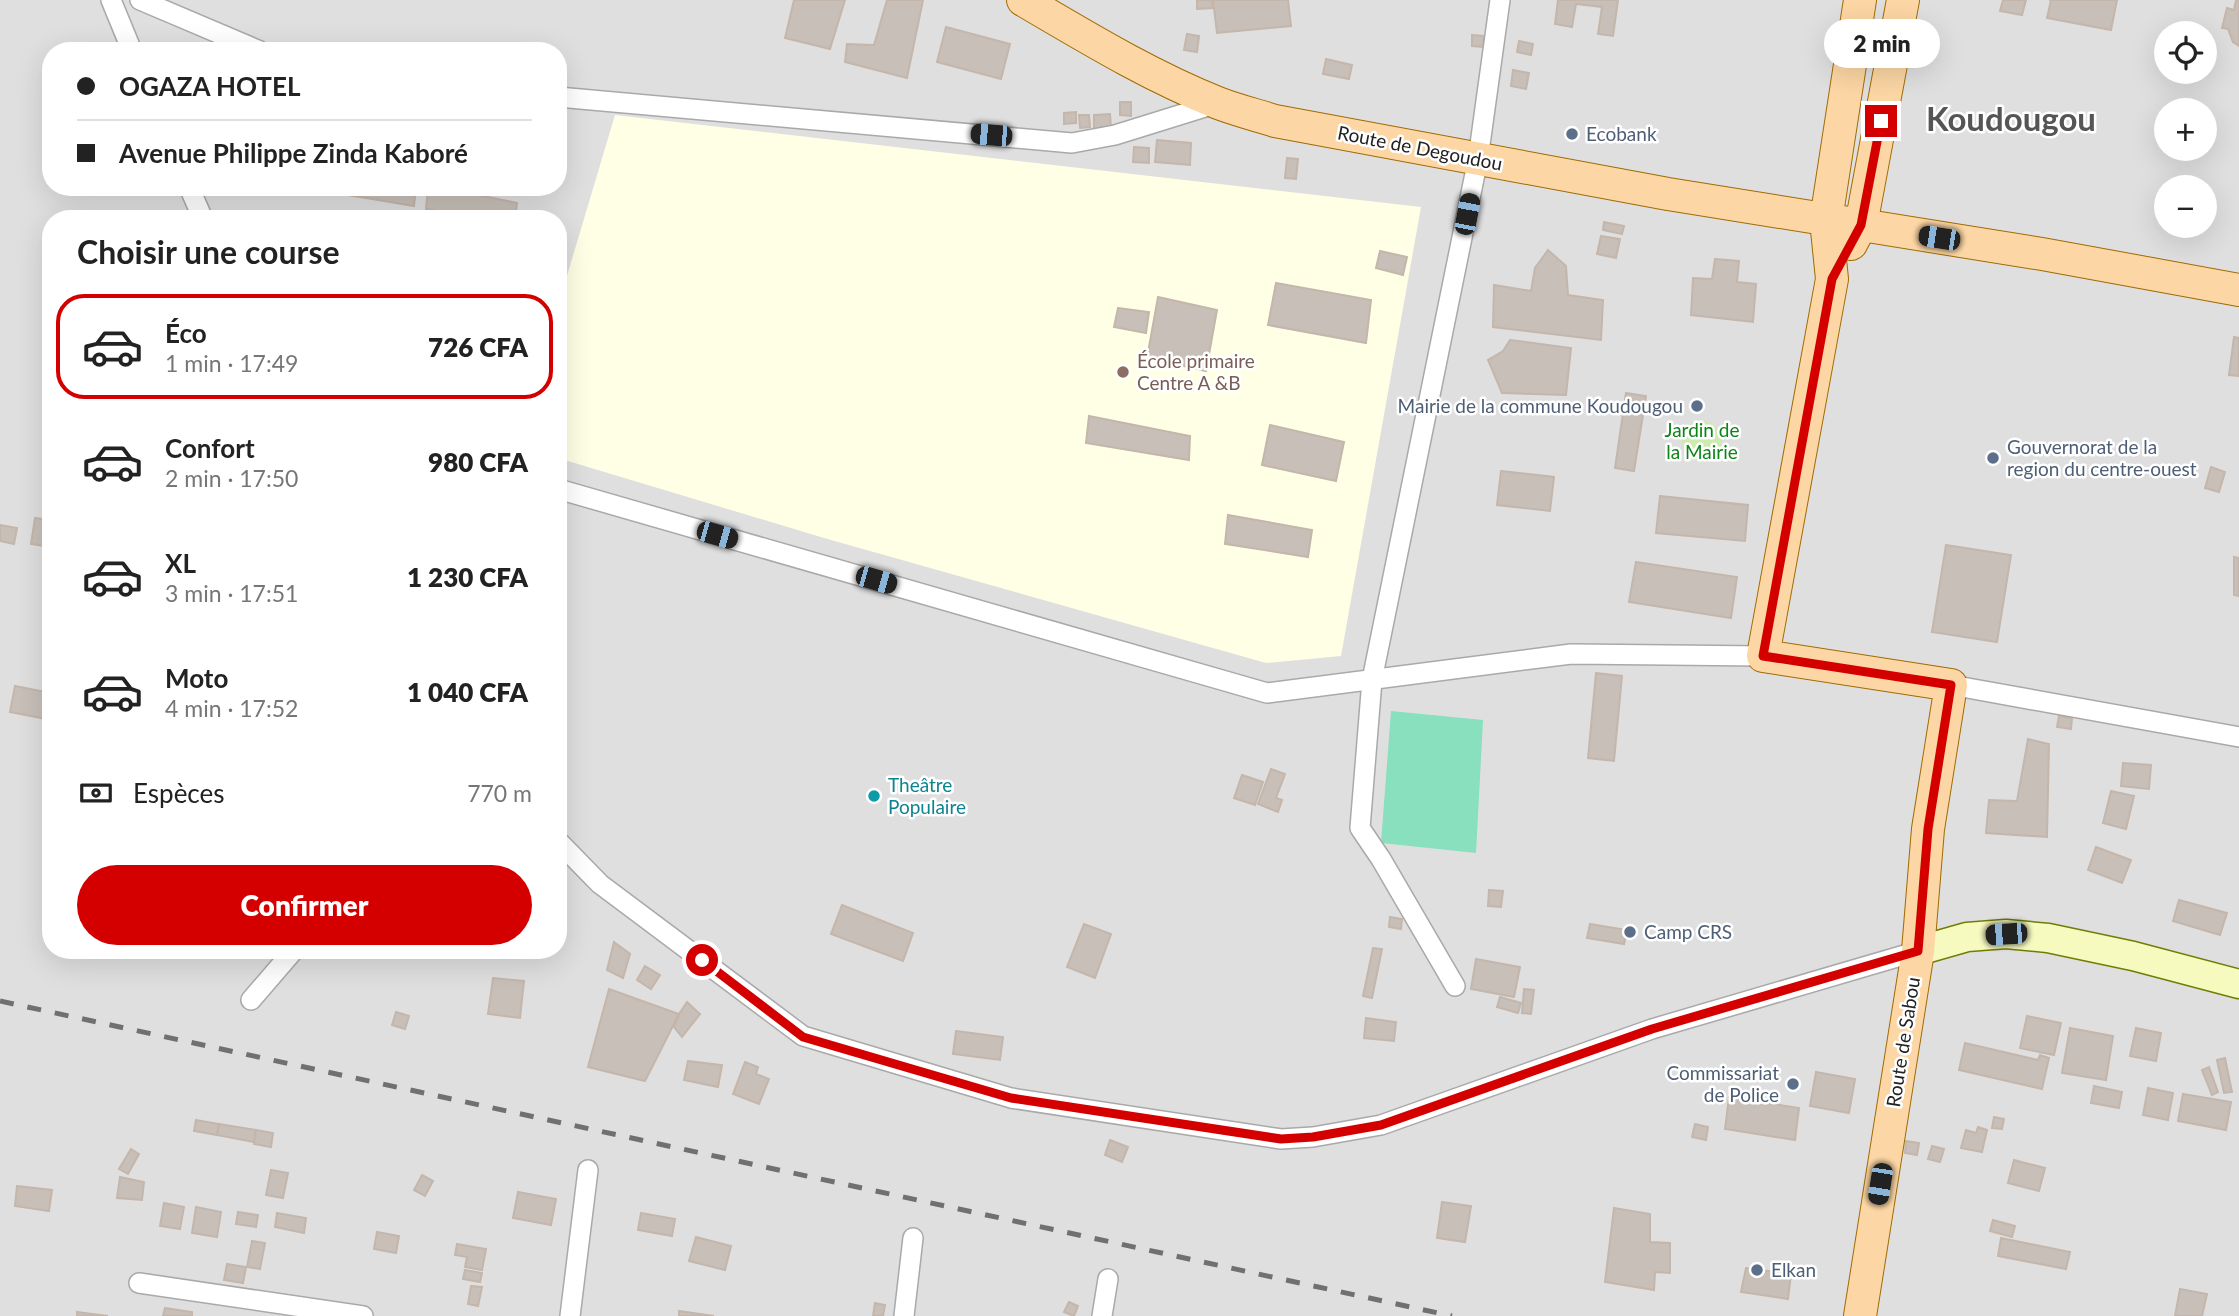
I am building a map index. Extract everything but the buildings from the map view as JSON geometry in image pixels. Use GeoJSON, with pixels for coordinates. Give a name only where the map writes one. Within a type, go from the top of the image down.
{"type":"FeatureCollection","features":[{"type":"Feature","properties":{"kind":"main road","name":"Route de Degoudou"},"geometry":{"type":"LineString","coordinates":[[1023,0],[1115,54],[1219,103],[1275,121],[1478,159],[2239,290]]}},
{"type":"Feature","properties":{"kind":"main road"},"geometry":{"type":"LineString","coordinates":[[1843,222],[1860,0]]}},
{"type":"Feature","properties":{"kind":"main road"},"geometry":{"type":"LineString","coordinates":[[1903,0],[1843,222],[1763,656],[1951,685]]}},
{"type":"Feature","properties":{"kind":"main road","name":"Route de Sabou"},"geometry":{"type":"LineString","coordinates":[[1860,1316],[1918,951],[1928,829],[1951,685]]}},
{"type":"Feature","properties":{"kind":"main road"},"geometry":{"type":"LineString","coordinates":[[1918,951],[1967,937],[2006,934],[2048,938],[2133,956],[2239,984]]}},
{"type":"Feature","properties":{"kind":"street"},"geometry":{"type":"LineString","coordinates":[[111,0],[128,42]]}},
{"type":"Feature","properties":{"kind":"street"},"geometry":{"type":"LineString","coordinates":[[140,0],[239,42]]}},
{"type":"Feature","properties":{"kind":"street"},"geometry":{"type":"LineString","coordinates":[[1455,986],[1360,828],[1372,680],[1478,159],[1500,0]]}},
{"type":"Feature","properties":{"kind":"street"},"geometry":{"type":"LineString","coordinates":[[567,98],[1072,142],[1115,135],[1219,103]]}},
{"type":"Feature","properties":{"kind":"street"},"geometry":{"type":"LineString","coordinates":[[567,492],[1267,693],[1571,654],[1763,656]]}},
{"type":"Feature","properties":{"kind":"street"},"geometry":{"type":"LineString","coordinates":[[1951,685],[2239,737]]}},
{"type":"Feature","properties":{"kind":"street"},"geometry":{"type":"LineString","coordinates":[[567,850],[600,884],[803,1037],[1011,1098],[1281,1139],[1313,1137],[1381,1125],[1652,1029],[1918,951]]}},
{"type":"Feature","properties":{"kind":"street"},"geometry":{"type":"LineString","coordinates":[[251,1000],[286,959]]}},
{"type":"Feature","properties":{"kind":"street"},"geometry":{"type":"LineString","coordinates":[[570,1316],[588,1171]]}},
{"type":"Feature","properties":{"kind":"street"},"geometry":{"type":"LineString","coordinates":[[904,1316],[913,1238]]}},
{"type":"Feature","properties":{"kind":"street"},"geometry":{"type":"LineString","coordinates":[[1102,1316],[1108,1279]]}},
{"type":"Feature","properties":{"kind":"street"},"geometry":{"type":"LineString","coordinates":[[139,1283],[363,1316]]}},
{"type":"Feature","properties":{"kind":"shaded area"},"geometry":{"type":"Polygon","coordinates":[[[0,0],[2239,0],[2239,1316],[0,1316],[0,0]]]}},
{"type":"Feature","properties":{"kind":"shaded area","name":"École primaire Centre A &B"},"geometry":{"type":"Polygon","coordinates":[[[615,115],[1421,207],[1341,656],[1266,663],[824,538],[567,461],[567,276],[615,115]]]}},
{"type":"Feature","properties":{"kind":"green space","name":"Jardin de la Mairie"},"geometry":{"type":"Polygon","coordinates":[[[1702,421],[1710,422],[1716,427],[1721,433],[1721,449],[1716,455],[1710,460],[1702,461],[1694,460],[1688,455],[1683,449],[1682,441],[1683,433],[1688,427],[1694,422],[1702,421]]]}},
{"type":"Feature","properties":{"kind":"green space"},"geometry":{"type":"Polygon","coordinates":[[[1391,711],[1483,720],[1476,853],[1381,843],[1391,711]]]}},
{"type":"Feature","properties":{"kind":"railway"},"geometry":{"type":"LineString","coordinates":[[0,1001],[1452,1316]]}},
{"type":"Feature","properties":{"kind":"place","name":"Ecobank"},"geometry":{"type":"Point","coordinates":[1572,134]}},
{"type":"Feature","properties":{"kind":"place","name":"École primaire Centre A &B"},"geometry":{"type":"Point","coordinates":[1123,372]}},
{"type":"Feature","properties":{"kind":"place","name":"Mairie de la commune Koudougou"},"geometry":{"type":"Point","coordinates":[1697,406]}},
{"type":"Feature","properties":{"kind":"place","name":"Gouvernorat de la region du centre-ouest"},"geometry":{"type":"Point","coordinates":[1993,458]}},
{"type":"Feature","properties":{"kind":"place","name":"Theâtre Populaire"},"geometry":{"type":"Point","coordinates":[874,796]}},
{"type":"Feature","properties":{"kind":"place","name":"Camp CRS"},"geometry":{"type":"Point","coordinates":[1630,932]}},
{"type":"Feature","properties":{"kind":"place","name":"Commissariat de Police"},"geometry":{"type":"Point","coordinates":[1793,1084]}},
{"type":"Feature","properties":{"kind":"place","name":"Elkan"},"geometry":{"type":"Point","coordinates":[1757,1270]}},
{"type":"Feature","properties":{"kind":"district","name":"Koudougou"},"geometry":{"type":"Point","coordinates":[2011,119]}},
{"type":"Feature","properties":{"kind":"route"},"geometry":{"type":"LineString","coordinates":[[702,960],[803,1037],[1011,1098],[1281,1139],[1313,1137],[1381,1125],[1652,1029],[1918,951],[1928,829],[1951,685],[1763,656],[1832,279],[1861,225],[1881,121]]}}]}
